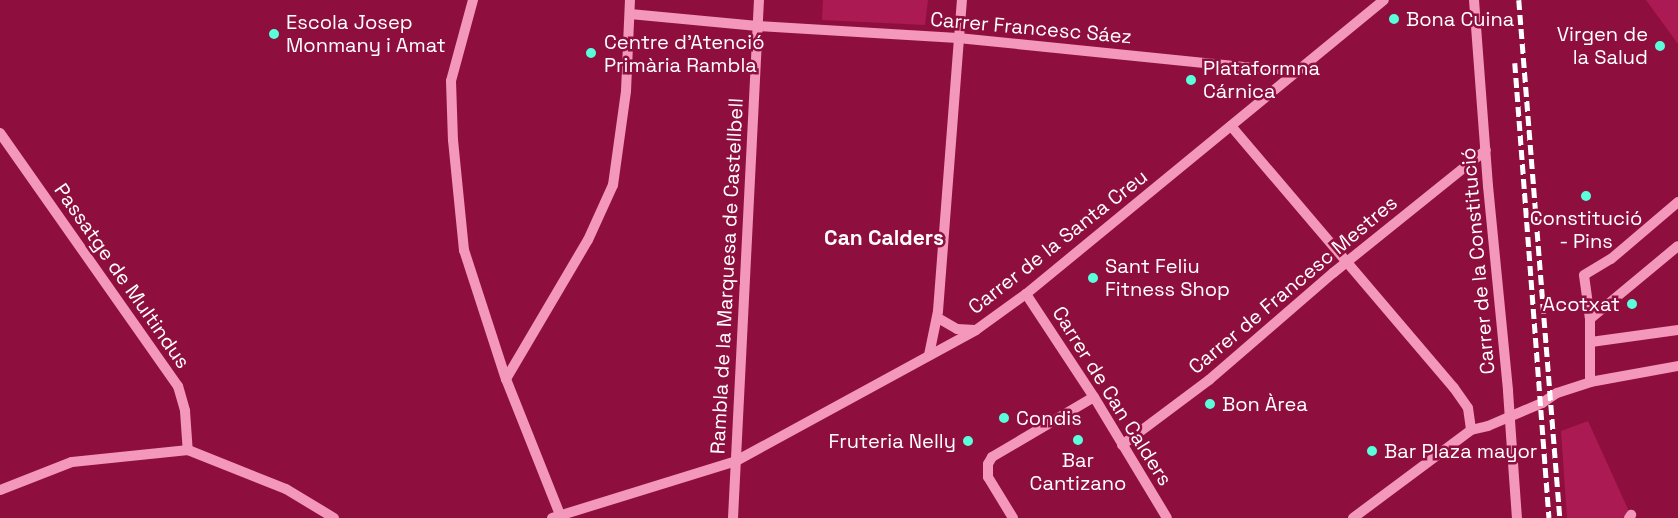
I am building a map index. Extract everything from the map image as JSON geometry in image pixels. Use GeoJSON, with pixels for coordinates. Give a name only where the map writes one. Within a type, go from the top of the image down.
{"type":"FeatureCollection","features":[{"type":"Feature","properties":{"kind":"street"},"geometry":{"type":"LineString","coordinates":[[473,0],[451,81],[453,140],[464,250],[506,379],[556,517]]}},
{"type":"Feature","properties":{"kind":"street"},"geometry":{"type":"LineString","coordinates":[[506,379],[588,240],[613,185],[626,91],[630,0]]}},
{"type":"Feature","properties":{"kind":"street","name":"Rambla de la Marquesa de Castellbell"},"geometry":{"type":"LineString","coordinates":[[733,518],[759,0]]}},
{"type":"Feature","properties":{"kind":"street"},"geometry":{"type":"LineString","coordinates":[[929,355],[938,318],[962,0]]}},
{"type":"Feature","properties":{"kind":"street","name":"Carrer de la Santa Creu"},"geometry":{"type":"LineString","coordinates":[[556,517],[736,460],[976,330],[1026,294],[1384,0]]}},
{"type":"Feature","properties":{"kind":"street","name":"Carrer de la Constitució"},"geometry":{"type":"LineString","coordinates":[[1474,0],[1508,391],[1516,518]]}},
{"type":"Feature","properties":{"kind":"street","name":"Carrer Francesc Sáez"},"geometry":{"type":"LineString","coordinates":[[630,14],[757,26],[958,38],[1263,69],[1300,69]]}},
{"type":"Feature","properties":{"kind":"street"},"geometry":{"type":"LineString","coordinates":[[1231,126],[1454,388],[1468,408],[1471,430]]}},
{"type":"Feature","properties":{"kind":"street","name":"Passatge de Multindus"},"geometry":{"type":"LineString","coordinates":[[0,133],[178,386],[185,411],[188,450]]}},
{"type":"Feature","properties":{"kind":"street","name":"Carrer de Francesc Mestres"},"geometry":{"type":"LineString","coordinates":[[1122,445],[1209,380],[1486,150]]}},
{"type":"Feature","properties":{"kind":"street"},"geometry":{"type":"LineString","coordinates":[[1590,382],[1590,319],[1584,275],[1611,259],[1678,202]]}},
{"type":"Feature","properties":{"kind":"street"},"geometry":{"type":"LineString","coordinates":[[1590,319],[1678,246]]}},
{"type":"Feature","properties":{"kind":"street","name":"Carrer de Can Calders"},"geometry":{"type":"LineString","coordinates":[[1026,294],[1094,397],[1167,518]]}},
{"type":"Feature","properties":{"kind":"street"},"geometry":{"type":"LineString","coordinates":[[938,318],[957,329],[976,330]]}},
{"type":"Feature","properties":{"kind":"street"},"geometry":{"type":"LineString","coordinates":[[1590,342],[1678,330]]}},
{"type":"Feature","properties":{"kind":"street"},"geometry":{"type":"LineString","coordinates":[[1353,518],[1471,430],[1488,426],[1542,403],[1557,393],[1590,382],[1678,366]]}},
{"type":"Feature","properties":{"kind":"street"},"geometry":{"type":"LineString","coordinates":[[1013,518],[988,477],[984,464],[992,457],[1094,397]]}},
{"type":"Feature","properties":{"kind":"street"},"geometry":{"type":"LineString","coordinates":[[0,490],[72,462],[188,450],[286,489],[334,518]]}},
{"type":"Feature","properties":{"kind":"shaded area"},"geometry":{"type":"Polygon","coordinates":[[[823,0],[928,0],[925,25],[822,20],[823,0]]]}},
{"type":"Feature","properties":{"kind":"shaded area"},"geometry":{"type":"Polygon","coordinates":[[[1646,0],[1678,0],[1678,44],[1646,0]]]}},
{"type":"Feature","properties":{"kind":"shaded area"},"geometry":{"type":"Polygon","coordinates":[[[1588,421],[1632,518],[1567,518],[1561,431],[1588,421]]]}},
{"type":"Feature","properties":{"kind":"railway"},"geometry":{"type":"LineString","coordinates":[[1519,0],[1560,518]]}},
{"type":"Feature","properties":{"kind":"railway"},"geometry":{"type":"LineString","coordinates":[[1515,63],[1549,518]]}},
{"type":"Feature","properties":{"kind":"place","name":"Bona Cuina"},"geometry":{"type":"Point","coordinates":[1394,19]}},
{"type":"Feature","properties":{"kind":"place","name":"Escola Josep Monmany i Amat"},"geometry":{"type":"Point","coordinates":[274,34]}},
{"type":"Feature","properties":{"kind":"place","name":"Virgen de la Salud"},"geometry":{"type":"Point","coordinates":[1660,46]}},
{"type":"Feature","properties":{"kind":"place","name":"Centre d'Atenció Primària Rambla"},"geometry":{"type":"Point","coordinates":[591,53]}},
{"type":"Feature","properties":{"kind":"place","name":"Plataformna Cárnica"},"geometry":{"type":"Point","coordinates":[1191,80]}},
{"type":"Feature","properties":{"kind":"place","name":"Constitució - Pins"},"geometry":{"type":"Point","coordinates":[1586,196]}},
{"type":"Feature","properties":{"kind":"place","name":"Sant Feliu Fitness Shop"},"geometry":{"type":"Point","coordinates":[1093,278]}},
{"type":"Feature","properties":{"kind":"place","name":"Acotxat"},"geometry":{"type":"Point","coordinates":[1632,304]}},
{"type":"Feature","properties":{"kind":"place","name":"Bon Àrea"},"geometry":{"type":"Point","coordinates":[1210,404]}},
{"type":"Feature","properties":{"kind":"place","name":"Condis"},"geometry":{"type":"Point","coordinates":[1004,418]}},
{"type":"Feature","properties":{"kind":"place","name":"Bar Cantizano"},"geometry":{"type":"Point","coordinates":[1078,440]}},
{"type":"Feature","properties":{"kind":"place","name":"Fruteria Nelly"},"geometry":{"type":"Point","coordinates":[968,441]}},
{"type":"Feature","properties":{"kind":"place","name":"Bar Plaza mayor"},"geometry":{"type":"Point","coordinates":[1372,451]}},
{"type":"Feature","properties":{"kind":"district","name":"Can Calders"},"geometry":{"type":"Point","coordinates":[884,238]}}]}
